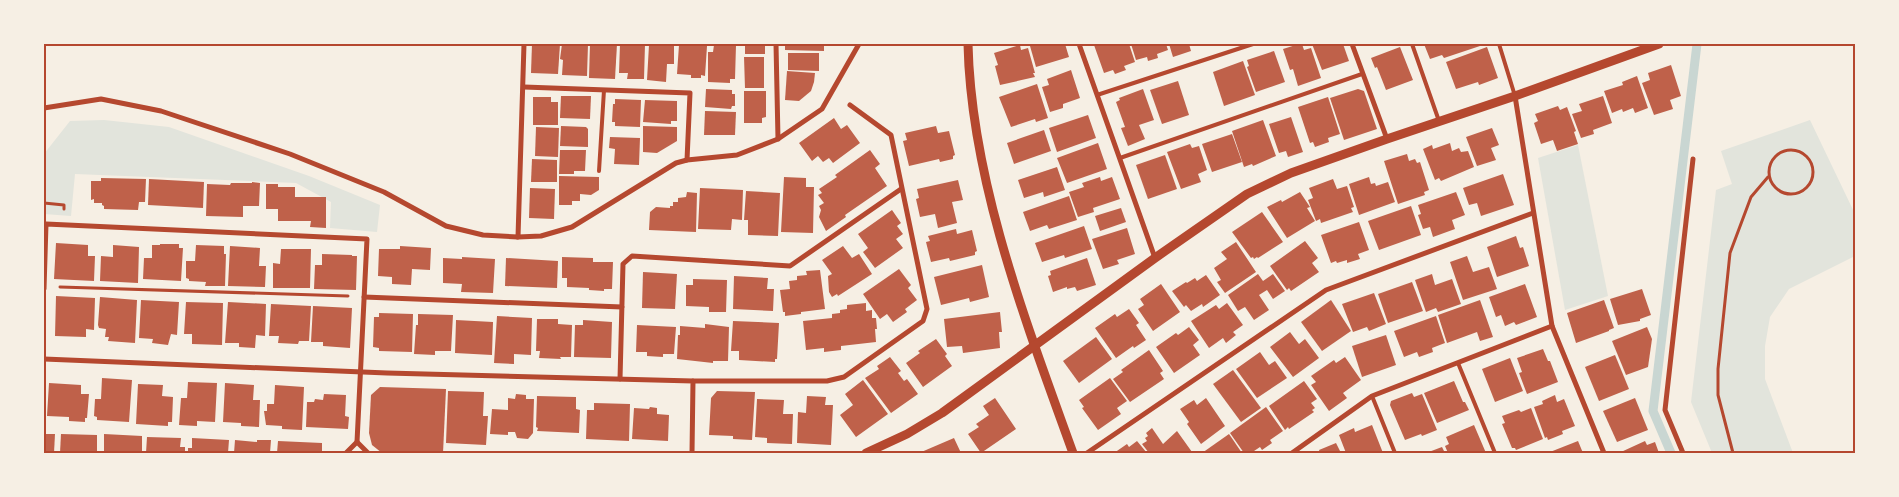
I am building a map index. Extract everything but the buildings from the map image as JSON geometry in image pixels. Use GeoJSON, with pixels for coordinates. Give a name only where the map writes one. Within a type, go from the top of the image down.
{"type":"FeatureCollection","features":[{"type":"Feature","properties":{"kind":"street"},"geometry":{"type":"LineString","coordinates":[[518,237],[524,44]]}},
{"type":"Feature","properties":{"kind":"street"},"geometry":{"type":"LineString","coordinates":[[776,44],[778,139]]}},
{"type":"Feature","properties":{"kind":"street"},"geometry":{"type":"LineString","coordinates":[[44,110],[101,99],[161,110],[290,154],[384,192],[446,226],[483,235],[542,236],[572,227],[676,163],[737,154],[778,139],[822,109],[859,44]]}},
{"type":"Feature","properties":{"kind":"street"},"geometry":{"type":"LineString","coordinates":[[968,44],[969,73],[976,130],[988,188],[1008,261],[1073,453]]}},
{"type":"Feature","properties":{"kind":"street"},"geometry":{"type":"LineString","coordinates":[[1079,44],[1155,258]]}},
{"type":"Feature","properties":{"kind":"street"},"geometry":{"type":"LineString","coordinates":[[1352,44],[1387,139]]}},
{"type":"Feature","properties":{"kind":"street"},"geometry":{"type":"LineString","coordinates":[[866,453],[907,434],[942,414],[1155,258],[1248,194],[1291,173],[1659,44]]}},
{"type":"Feature","properties":{"kind":"street"},"geometry":{"type":"LineString","coordinates":[[524,87],[690,93],[687,160]]}},
{"type":"Feature","properties":{"kind":"street"},"geometry":{"type":"LineString","coordinates":[[1515,96],[1552,326],[1604,453]]}},
{"type":"Feature","properties":{"kind":"street"},"geometry":{"type":"LineString","coordinates":[[44,359],[361,372],[693,381],[827,381],[844,377],[923,321],[927,309],[891,135],[850,105]]}},
{"type":"Feature","properties":{"kind":"street"},"geometry":{"type":"LineString","coordinates":[[1683,453],[1666,410],[1693,159]]}},
{"type":"Feature","properties":{"kind":"street"},"geometry":{"type":"LineString","coordinates":[[620,379],[623,264],[632,256],[790,266],[901,189]]}},
{"type":"Feature","properties":{"kind":"street"},"geometry":{"type":"LineString","coordinates":[[1087,453],[1326,290],[1533,214]]}},
{"type":"Feature","properties":{"kind":"street"},"geometry":{"type":"LineString","coordinates":[[44,288],[46,224],[368,239],[357,442],[346,453]]}},
{"type":"Feature","properties":{"kind":"street"},"geometry":{"type":"LineString","coordinates":[[364,297],[622,307]]}},
{"type":"Feature","properties":{"kind":"street"},"geometry":{"type":"LineString","coordinates":[[1292,453],[1372,396],[1552,326]]}},
{"type":"Feature","properties":{"kind":"street"},"geometry":{"type":"LineString","coordinates":[[692,453],[693,381]]}},
{"type":"Feature","properties":{"kind":"street"},"geometry":{"type":"LineString","coordinates":[[357,442],[368,453]]}},
{"type":"Feature","properties":{"kind":"lane"},"geometry":{"type":"LineString","coordinates":[[1096,94],[1252,44]]}},
{"type":"Feature","properties":{"kind":"lane"},"geometry":{"type":"LineString","coordinates":[[1412,44],[1439,121]]}},
{"type":"Feature","properties":{"kind":"lane"},"geometry":{"type":"LineString","coordinates":[[1499,44],[1515,96]]}},
{"type":"Feature","properties":{"kind":"lane"},"geometry":{"type":"LineString","coordinates":[[1120,158],[1362,74]]}},
{"type":"Feature","properties":{"kind":"lane"},"geometry":{"type":"LineString","coordinates":[[599,171],[604,90]]}},
{"type":"Feature","properties":{"kind":"lane"},"geometry":{"type":"LineString","coordinates":[[1458,363],[1495,453]]}},
{"type":"Feature","properties":{"kind":"lane"},"geometry":{"type":"LineString","coordinates":[[1372,396],[1395,453]]}},
{"type":"Feature","properties":{"kind":"path"},"geometry":{"type":"LineString","coordinates":[[1733,453],[1718,395],[1718,369],[1730,253],[1741,219],[1751,197],[1768,177],[1768,167],[1773,158],[1780,151],[1790,149],[1800,151],[1808,157],[1813,166],[1813,177],[1808,186],[1800,192],[1791,194],[1781,192],[1773,186],[1768,177]]}},
{"type":"Feature","properties":{"kind":"path"},"geometry":{"type":"LineString","coordinates":[[44,288],[364,297]]}},
{"type":"Feature","properties":{"kind":"shaded area"},"geometry":{"type":"Polygon","coordinates":[[[104,120],[169,127],[309,176],[380,205],[377,232],[330,228],[331,202],[296,183],[75,174],[71,216],[44,214],[44,154],[70,121],[104,120]]]}},
{"type":"Feature","properties":{"kind":"shaded area"},"geometry":{"type":"Polygon","coordinates":[[[1810,120],[1855,214],[1855,256],[1789,289],[1770,317],[1765,346],[1765,379],[1793,453],[1712,453],[1691,402],[1716,190],[1732,184],[1721,151],[1810,120]]]}},
{"type":"Feature","properties":{"kind":"shaded area"},"geometry":{"type":"Polygon","coordinates":[[[1578,145],[1608,296],[1565,310],[1538,158],[1578,145]]]}},
{"type":"Feature","properties":{"kind":"waterway"},"geometry":{"type":"LineString","coordinates":[[1671,453],[1653,411],[1697,44]]}}]}
